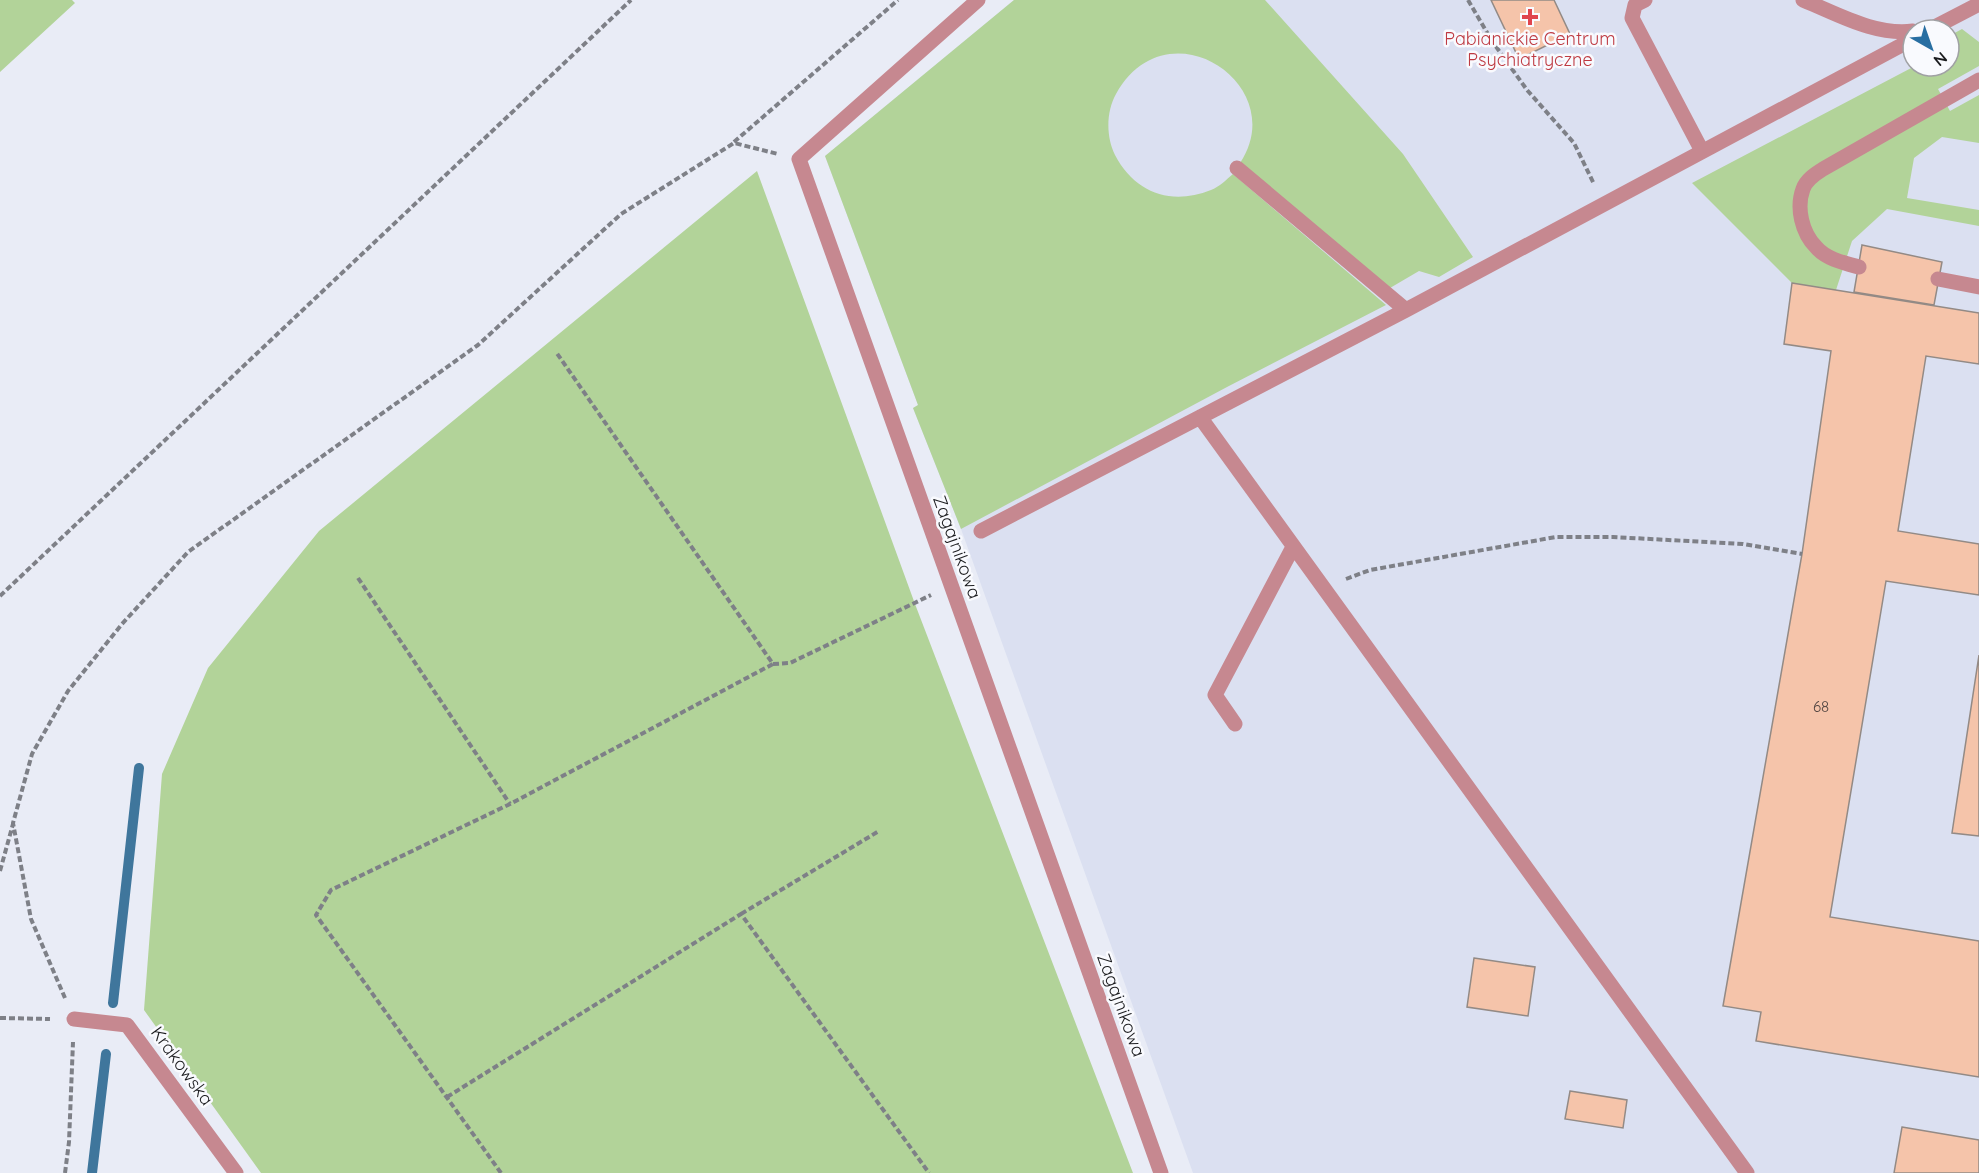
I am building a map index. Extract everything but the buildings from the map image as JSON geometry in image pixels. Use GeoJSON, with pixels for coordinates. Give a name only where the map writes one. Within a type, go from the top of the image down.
{"type":"FeatureCollection","features":[{"type":"Feature","properties":{"kind":"street"},"geometry":{"type":"LineString","coordinates":[[800,159],[978,0]]}},
{"type":"Feature","properties":{"kind":"street"},"geometry":{"type":"LineString","coordinates":[[1645,0],[1635,5],[1632,18],[1702,151]]}},
{"type":"Feature","properties":{"kind":"street"},"geometry":{"type":"LineString","coordinates":[[1803,0],[1878,30],[1901,33]]}},
{"type":"Feature","properties":{"kind":"street"},"geometry":{"type":"LineString","coordinates":[[1952,18],[1979,4]]}},
{"type":"Feature","properties":{"kind":"street"},"geometry":{"type":"LineString","coordinates":[[981,531],[1406,310],[1901,45]]}},
{"type":"Feature","properties":{"kind":"street"},"geometry":{"type":"LineString","coordinates":[[1859,267],[1830,257],[1816,248],[1803,225],[1800,211],[1803,188],[1812,176],[1823,169],[1979,80]]}},
{"type":"Feature","properties":{"kind":"street","name":"Zagajnikowa"},"geometry":{"type":"LineString","coordinates":[[800,159],[1161,1173]]}},
{"type":"Feature","properties":{"kind":"street"},"geometry":{"type":"LineString","coordinates":[[1237,168],[1406,310]]}},
{"type":"Feature","properties":{"kind":"street"},"geometry":{"type":"LineString","coordinates":[[1938,279],[1979,287]]}},
{"type":"Feature","properties":{"kind":"street"},"geometry":{"type":"LineString","coordinates":[[1200,417],[1747,1173]]}},
{"type":"Feature","properties":{"kind":"street"},"geometry":{"type":"LineString","coordinates":[[1235,724],[1215,695],[1293,547]]}},
{"type":"Feature","properties":{"kind":"street","name":"Krakowska"},"geometry":{"type":"LineString","coordinates":[[74,1019],[128,1025],[236,1173]]}},
{"type":"Feature","properties":{"kind":"path"},"geometry":{"type":"LineString","coordinates":[[0,596],[631,0]]}},
{"type":"Feature","properties":{"kind":"path"},"geometry":{"type":"LineString","coordinates":[[0,871],[32,754],[68,691],[122,624],[188,552],[478,345],[621,214],[734,143],[898,0]]}},
{"type":"Feature","properties":{"kind":"path"},"geometry":{"type":"LineString","coordinates":[[1468,0],[1492,41],[1527,90],[1574,143],[1604,204]]}},
{"type":"Feature","properties":{"kind":"path"},"geometry":{"type":"LineString","coordinates":[[734,143],[800,159]]}},
{"type":"Feature","properties":{"kind":"path"},"geometry":{"type":"LineString","coordinates":[[556,352],[773,664]]}},
{"type":"Feature","properties":{"kind":"path"},"geometry":{"type":"LineString","coordinates":[[1322,587],[1370,570],[1556,537],[1613,537],[1743,544],[1802,554]]}},
{"type":"Feature","properties":{"kind":"path"},"geometry":{"type":"LineString","coordinates":[[358,578],[510,804]]}},
{"type":"Feature","properties":{"kind":"path"},"geometry":{"type":"LineString","coordinates":[[501,1173],[316,915],[331,890],[510,804],[773,664],[790,663],[950,585]]}},
{"type":"Feature","properties":{"kind":"path"},"geometry":{"type":"LineString","coordinates":[[13,824],[31,919],[74,1019],[69,1142],[65,1173]]}},
{"type":"Feature","properties":{"kind":"path"},"geometry":{"type":"LineString","coordinates":[[447,1097],[879,831]]}},
{"type":"Feature","properties":{"kind":"path"},"geometry":{"type":"LineString","coordinates":[[741,914],[929,1173]]}},
{"type":"Feature","properties":{"kind":"path"},"geometry":{"type":"LineString","coordinates":[[0,1018],[74,1019]]}},
{"type":"Feature","properties":{"kind":"shaded area"},"geometry":{"type":"Polygon","coordinates":[[[1014,0],[1979,0],[1979,1173],[1193,1173],[961,529],[913,408],[918,405],[825,156],[1014,0]]]}},
{"type":"Feature","properties":{"kind":"green space"},"geometry":{"type":"Polygon","coordinates":[[[0,0],[72,0],[75,3],[0,72],[0,0]]]}},
{"type":"Feature","properties":{"kind":"green space"},"geometry":{"type":"Polygon","coordinates":[[[1014,0],[1265,0],[1403,154],[1473,257],[1439,277],[1419,271],[1390,288],[1240,163],[1252,134],[1250,106],[1237,83],[1217,65],[1191,55],[1164,55],[1138,67],[1116,94],[1110,109],[1108,125],[1115,155],[1133,179],[1156,193],[1182,197],[1214,189],[1233,174],[1386,305],[961,529],[913,408],[918,405],[825,156],[1014,0]]]}},
{"type":"Feature","properties":{"kind":"green space"},"geometry":{"type":"Polygon","coordinates":[[[1961,30],[1979,42],[1979,66],[1961,76],[1961,30]]]}},
{"type":"Feature","properties":{"kind":"green space"},"geometry":{"type":"Polygon","coordinates":[[[1901,73],[1901,78],[1958,78],[1938,89],[1950,111],[1979,95],[1979,143],[1942,137],[1914,158],[1907,198],[1979,210],[1979,226],[1887,209],[1852,241],[1836,290],[1792,283],[1692,183],[1901,73]]]}},
{"type":"Feature","properties":{"kind":"green space"},"geometry":{"type":"Polygon","coordinates":[[[757,171],[915,604],[1133,1173],[261,1173],[144,1010],[162,774],[208,668],[319,531],[757,171]]]}},
{"type":"Feature","properties":{"kind":"waterway"},"geometry":{"type":"LineString","coordinates":[[113,1003],[139,768]]}},
{"type":"Feature","properties":{"kind":"waterway"},"geometry":{"type":"LineString","coordinates":[[92,1173],[106,1054]]}},
{"type":"Feature","properties":{"kind":"place","name":"Pabianickie Centrum Psychiatryczne"},"geometry":{"type":"Point","coordinates":[1530,17]}}]}
